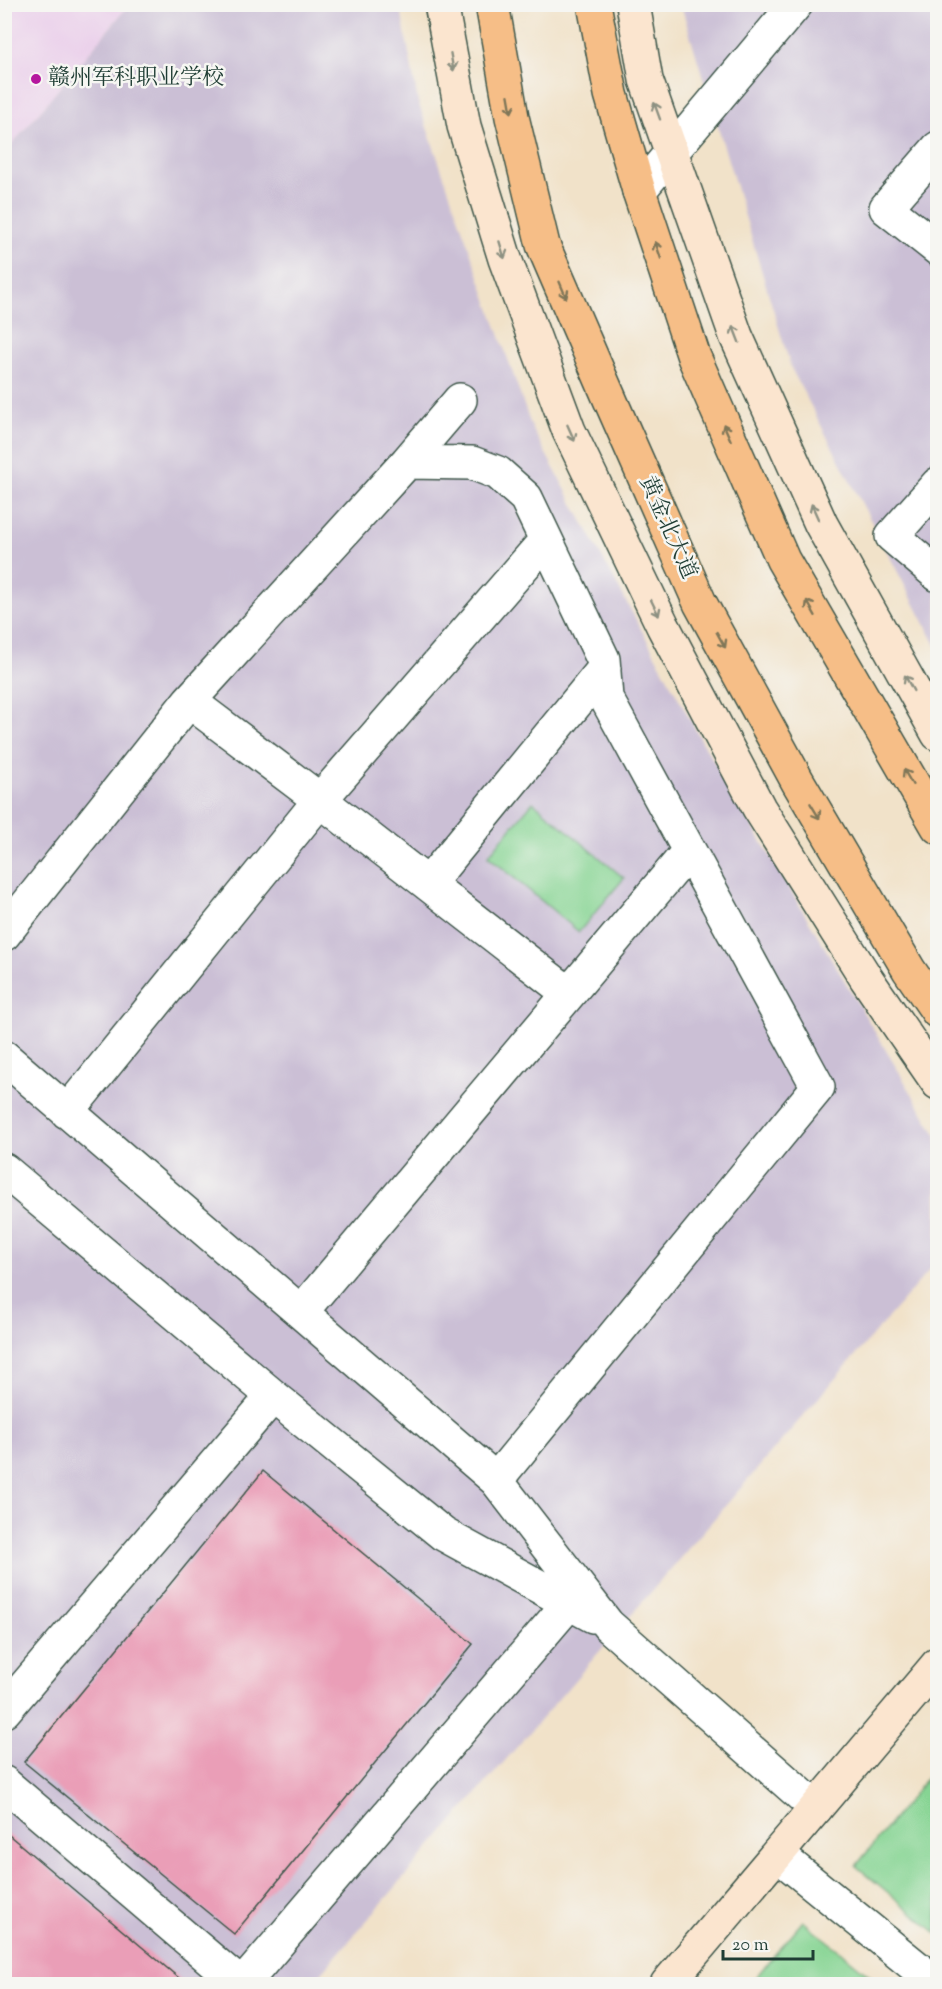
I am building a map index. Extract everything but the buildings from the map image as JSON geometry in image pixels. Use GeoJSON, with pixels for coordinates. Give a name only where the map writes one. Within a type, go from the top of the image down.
{"type":"FeatureCollection","features":[{"type":"Feature","properties":{"kind":"main road","name":"黄金北大道"},"geometry":{"type":"LineString","coordinates":[[492,4],[512,117],[543,245],[700,603],[798,782],[909,970],[938,1012]]}},
{"type":"Feature","properties":{"kind":"main road"},"geometry":{"type":"LineString","coordinates":[[594,4],[611,94],[639,191],[694,357],[783,560],[938,827]]}},
{"type":"Feature","properties":{"kind":"street"},"geometry":{"type":"LineString","coordinates":[[441,4],[464,126],[505,259],[569,431],[663,626],[759,808],[866,978],[938,1083]]}},
{"type":"Feature","properties":{"kind":"street"},"geometry":{"type":"LineString","coordinates":[[633,4],[646,80],[736,336],[821,524],[938,734]]}},
{"type":"Feature","properties":{"kind":"street"},"geometry":{"type":"LineString","coordinates":[[639,191],[796,4]]}},
{"type":"Feature","properties":{"kind":"street"},"geometry":{"type":"LineString","coordinates":[[938,148],[886,208],[938,249]]}},
{"type":"Feature","properties":{"kind":"street"},"geometry":{"type":"LineString","coordinates":[[4,934],[189,701],[408,462],[460,400]]}},
{"type":"Feature","properties":{"kind":"street"},"geometry":{"type":"LineString","coordinates":[[408,462],[472,463],[498,473],[526,498],[603,659],[606,698],[818,1087],[496,1480]]}},
{"type":"Feature","properties":{"kind":"street"},"geometry":{"type":"LineString","coordinates":[[938,484],[892,536],[938,575]]}},
{"type":"Feature","properties":{"kind":"street"},"geometry":{"type":"LineString","coordinates":[[67,1112],[320,800],[546,540]]}},
{"type":"Feature","properties":{"kind":"street"},"geometry":{"type":"LineString","coordinates":[[428,884],[604,669]]}},
{"type":"Feature","properties":{"kind":"street"},"geometry":{"type":"LineString","coordinates":[[189,701],[567,993]]}},
{"type":"Feature","properties":{"kind":"street"},"geometry":{"type":"LineString","coordinates":[[302,1311],[567,993],[689,851]]}},
{"type":"Feature","properties":{"kind":"street"},"geometry":{"type":"LineString","coordinates":[[4,1057],[496,1480],[608,1625]]}},
{"type":"Feature","properties":{"kind":"street"},"geometry":{"type":"LineString","coordinates":[[4,1170],[273,1396],[443,1534],[608,1625],[816,1808]]}},
{"type":"Feature","properties":{"kind":"street"},"geometry":{"type":"LineString","coordinates":[[4,1711],[273,1396]]}},
{"type":"Feature","properties":{"kind":"street"},"geometry":{"type":"LineString","coordinates":[[4,1783],[242,1984],[570,1602]]}},
{"type":"Feature","properties":{"kind":"street"},"geometry":{"type":"LineString","coordinates":[[667,1984],[938,1664]]}},
{"type":"Feature","properties":{"kind":"street"},"geometry":{"type":"LineString","coordinates":[[778,1855],[937,1984]]}},
{"type":"Feature","properties":{"kind":"shaded area","name":"赣州军科职业学校"},"geometry":{"type":"Polygon","coordinates":[[[5,5],[129,5],[5,153],[5,5]]]}},
{"type":"Feature","properties":{"kind":"shaded area"},"geometry":{"type":"Polygon","coordinates":[[[129,5],[400,5],[418,102],[532,428],[704,745],[937,1136],[937,1261],[312,1984],[5,1984],[5,153],[129,5]]]}},
{"type":"Feature","properties":{"kind":"shaded area"},"geometry":{"type":"Polygon","coordinates":[[[681,5],[937,5],[937,647],[791,368],[681,5]]]}},
{"type":"Feature","properties":{"kind":"green space"},"geometry":{"type":"Polygon","coordinates":[[[533,802],[624,878],[579,932],[488,856],[533,802]]]}},
{"type":"Feature","properties":{"kind":"green space"},"geometry":{"type":"Polygon","coordinates":[[[937,1765],[937,1933],[856,1866],[937,1765]]]}},
{"type":"Feature","properties":{"kind":"green space"},"geometry":{"type":"Polygon","coordinates":[[[803,1921],[880,1984],[750,1984],[803,1921]]]}},
{"type":"Feature","properties":{"kind":"place","name":"赣州军科职业学校"},"geometry":{"type":"Point","coordinates":[36,79]}}]}
